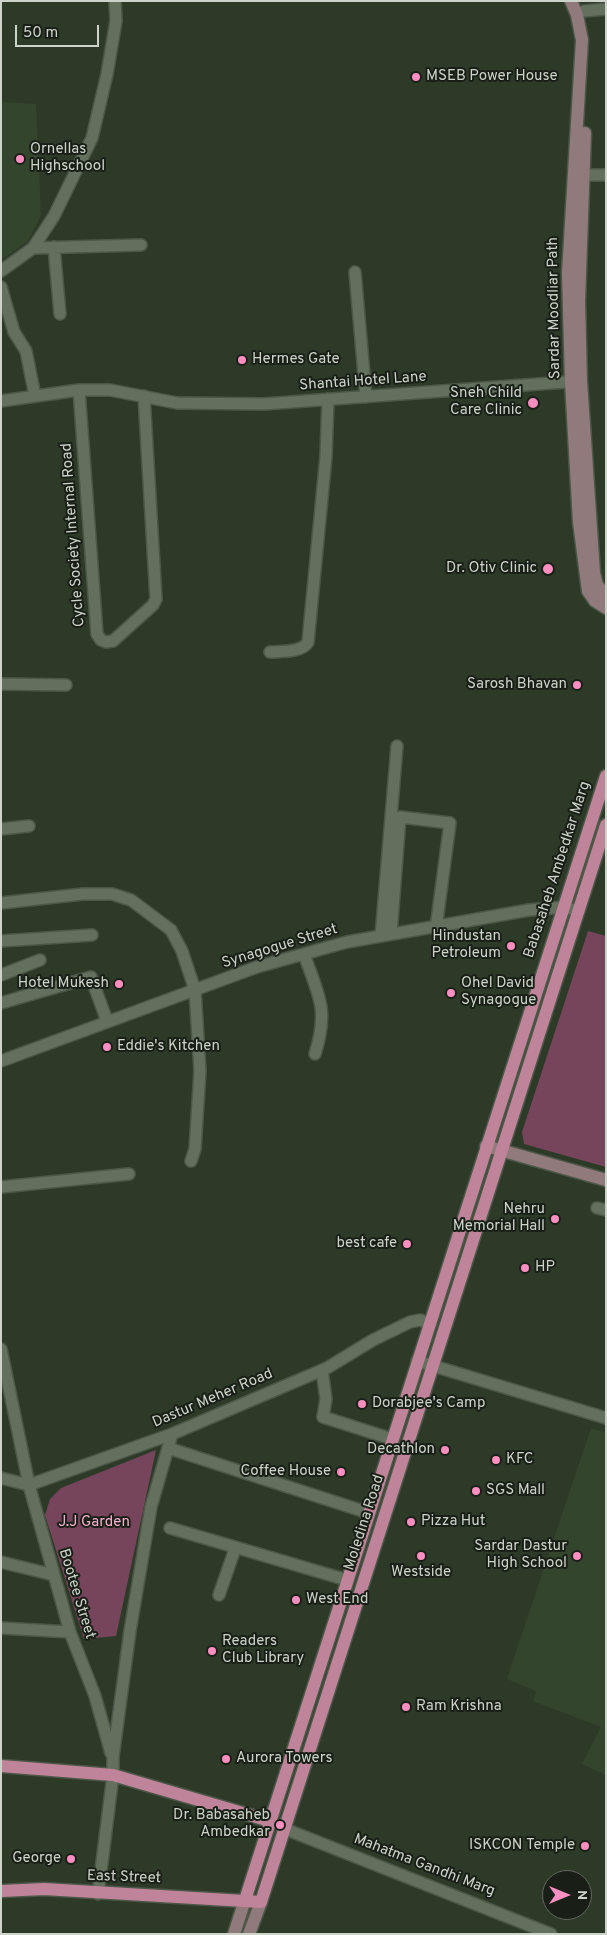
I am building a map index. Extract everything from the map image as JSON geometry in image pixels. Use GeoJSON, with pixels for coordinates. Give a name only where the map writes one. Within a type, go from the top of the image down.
{"type":"FeatureCollection","features":[{"type":"Feature","properties":{"kind":"main road","name":"Sardar Moodliar Path"},"geometry":{"type":"LineString","coordinates":[[571,1],[577,15],[582,40],[568,273],[594,573],[597,585],[606,596]]}},
{"type":"Feature","properties":{"kind":"main road","name":"Sardar Moodliar Path"},"geometry":{"type":"LineString","coordinates":[[581,6],[587,48],[576,382],[579,522],[588,591],[595,601],[606,608]]}},
{"type":"Feature","properties":{"kind":"main road","name":"Babasaheb Ambedkar Marg"},"geometry":{"type":"LineString","coordinates":[[487,1142],[606,776]]}},
{"type":"Feature","properties":{"kind":"main road","name":"Babasaheb Ambedkar Marg"},"geometry":{"type":"LineString","coordinates":[[502,1146],[606,825]]}},
{"type":"Feature","properties":{"kind":"main road"},"geometry":{"type":"LineString","coordinates":[[487,1142],[606,1172]]}},
{"type":"Feature","properties":{"kind":"main road","name":"Moledina Road"},"geometry":{"type":"LineString","coordinates":[[245,1900],[487,1142]]}},
{"type":"Feature","properties":{"kind":"main road"},"geometry":{"type":"LineString","coordinates":[[502,1146],[606,1180]]}},
{"type":"Feature","properties":{"kind":"main road","name":"Moledina Road"},"geometry":{"type":"LineString","coordinates":[[250,1934],[502,1146]]}},
{"type":"Feature","properties":{"kind":"main road"},"geometry":{"type":"LineString","coordinates":[[1,1766],[113,1775],[270,1820]]}},
{"type":"Feature","properties":{"kind":"main road","name":"East Street"},"geometry":{"type":"LineString","coordinates":[[1,1891],[44,1889],[98,1894],[260,1902]]}},
{"type":"Feature","properties":{"kind":"main road"},"geometry":{"type":"LineString","coordinates":[[234,1934],[245,1900]]}},
{"type":"Feature","properties":{"kind":"street"},"geometry":{"type":"LineString","coordinates":[[1,271],[33,248],[54,216],[92,138],[108,74],[116,21],[116,1]]}},
{"type":"Feature","properties":{"kind":"street"},"geometry":{"type":"LineString","coordinates":[[581,6],[606,9]]}},
{"type":"Feature","properties":{"kind":"street"},"geometry":{"type":"LineString","coordinates":[[583,175],[606,175]]}},
{"type":"Feature","properties":{"kind":"street"},"geometry":{"type":"LineString","coordinates":[[33,248],[141,245]]}},
{"type":"Feature","properties":{"kind":"street"},"geometry":{"type":"LineString","coordinates":[[54,248],[60,314]]}},
{"type":"Feature","properties":{"kind":"street"},"geometry":{"type":"LineString","coordinates":[[355,272],[366,396]]}},
{"type":"Feature","properties":{"kind":"street"},"geometry":{"type":"LineString","coordinates":[[1,287],[14,332],[26,351],[35,396]]}},
{"type":"Feature","properties":{"kind":"street","name":"Shantai Hotel Lane"},"geometry":{"type":"LineString","coordinates":[[1,401],[79,390],[110,390],[171,402],[264,404],[576,382]]}},
{"type":"Feature","properties":{"kind":"street","name":"Cycle Society Internal Road"},"geometry":{"type":"LineString","coordinates":[[79,390],[97,634],[101,640],[106,642],[112,641],[153,605],[156,599],[144,396]]}},
{"type":"Feature","properties":{"kind":"street"},"geometry":{"type":"LineString","coordinates":[[270,652],[299,649],[305,647],[308,642],[326,456],[328,399]]}},
{"type":"Feature","properties":{"kind":"street"},"geometry":{"type":"LineString","coordinates":[[1,684],[66,685]]}},
{"type":"Feature","properties":{"kind":"street"},"geometry":{"type":"LineString","coordinates":[[386,935],[397,746]]}},
{"type":"Feature","properties":{"kind":"street"},"geometry":{"type":"LineString","coordinates":[[386,935],[400,817],[450,823],[436,928]]}},
{"type":"Feature","properties":{"kind":"street"},"geometry":{"type":"LineString","coordinates":[[1,828],[29,826]]}},
{"type":"Feature","properties":{"kind":"street"},"geometry":{"type":"LineString","coordinates":[[1,904],[83,894],[112,894],[131,900],[171,930],[182,951],[195,990],[200,1071],[195,1149],[191,1161]]}},
{"type":"Feature","properties":{"kind":"street","name":"Synagogue Street"},"geometry":{"type":"LineString","coordinates":[[1,1061],[257,967],[347,942],[436,928],[529,910],[564,907],[578,911]]}},
{"type":"Feature","properties":{"kind":"street"},"geometry":{"type":"LineString","coordinates":[[1,941],[92,935]]}},
{"type":"Feature","properties":{"kind":"street"},"geometry":{"type":"LineString","coordinates":[[304,954],[322,1005],[323,1016],[314,1054]]}},
{"type":"Feature","properties":{"kind":"street"},"geometry":{"type":"LineString","coordinates":[[1,975],[40,960]]}},
{"type":"Feature","properties":{"kind":"street"},"geometry":{"type":"LineString","coordinates":[[1,1004],[91,977],[107,1021]]}},
{"type":"Feature","properties":{"kind":"street"},"geometry":{"type":"LineString","coordinates":[[1,1187],[129,1174]]}},
{"type":"Feature","properties":{"kind":"street","name":"Dastur Meher Road"},"geometry":{"type":"LineString","coordinates":[[29,1485],[172,1434],[322,1370],[410,1322],[420,1320],[429,1323]]}},
{"type":"Feature","properties":{"kind":"street","name":"Bootee Street"},"geometry":{"type":"LineString","coordinates":[[2,1353],[29,1485],[70,1632],[95,1696],[112,1757]]}},
{"type":"Feature","properties":{"kind":"street"},"geometry":{"type":"LineString","coordinates":[[417,1361],[606,1418]]}},
{"type":"Feature","properties":{"kind":"street"},"geometry":{"type":"LineString","coordinates":[[322,1370],[326,1399],[322,1417],[392,1439]]}},
{"type":"Feature","properties":{"kind":"street"},"geometry":{"type":"LineString","coordinates":[[98,1894],[113,1775],[112,1757],[130,1631],[151,1507],[172,1434]]}},
{"type":"Feature","properties":{"kind":"street"},"geometry":{"type":"LineString","coordinates":[[168,1448],[369,1513]]}},
{"type":"Feature","properties":{"kind":"street"},"geometry":{"type":"LineString","coordinates":[[1,1478],[29,1485]]}},
{"type":"Feature","properties":{"kind":"street"},"geometry":{"type":"LineString","coordinates":[[170,1528],[235,1549],[347,1580]]}},
{"type":"Feature","properties":{"kind":"street"},"geometry":{"type":"LineString","coordinates":[[219,1595],[235,1549]]}},
{"type":"Feature","properties":{"kind":"street"},"geometry":{"type":"LineString","coordinates":[[1,1562],[54,1575]]}},
{"type":"Feature","properties":{"kind":"street"},"geometry":{"type":"LineString","coordinates":[[1,1628],[70,1632]]}},
{"type":"Feature","properties":{"kind":"street","name":"Mahatma Gandhi Marg"},"geometry":{"type":"LineString","coordinates":[[285,1829],[551,1934]]}},
{"type":"Feature","properties":{"kind":"shaded area","name":"Ornellas Highschool"},"geometry":{"type":"Polygon","coordinates":[[[1,102],[36,104],[41,215],[28,241],[1,260],[1,102]]]}},
{"type":"Feature","properties":{"kind":"shaded area","name":"Sardar Dastur High School"},"geometry":{"type":"Polygon","coordinates":[[[591,1428],[606,1433],[606,1775],[582,1764],[601,1727],[533,1701],[536,1691],[507,1679],[591,1428]]]}},
{"type":"Feature","properties":{"kind":"green space"},"geometry":{"type":"Polygon","coordinates":[[[588,931],[606,936],[606,1167],[524,1144],[522,1132],[588,931]]]}},
{"type":"Feature","properties":{"kind":"green space","name":"J.J Garden"},"geometry":{"type":"Polygon","coordinates":[[[156,1450],[116,1636],[84,1639],[45,1515],[50,1499],[61,1488],[156,1450]]]}},
{"type":"Feature","properties":{"kind":"place","name":"MSEB Power House"},"geometry":{"type":"Point","coordinates":[416,77]}},
{"type":"Feature","properties":{"kind":"place","name":"Ornellas Highschool"},"geometry":{"type":"Point","coordinates":[20,159]}},
{"type":"Feature","properties":{"kind":"place","name":"Hermes Gate"},"geometry":{"type":"Point","coordinates":[242,360]}},
{"type":"Feature","properties":{"kind":"place","name":"Sneh Child Care Clinic"},"geometry":{"type":"Point","coordinates":[533,403]}},
{"type":"Feature","properties":{"kind":"place","name":"Dr. Otiv Clinic"},"geometry":{"type":"Point","coordinates":[548,569]}},
{"type":"Feature","properties":{"kind":"place","name":"Sarosh Bhavan"},"geometry":{"type":"Point","coordinates":[577,685]}},
{"type":"Feature","properties":{"kind":"place","name":"Hindustan Petroleum"},"geometry":{"type":"Point","coordinates":[511,946]}},
{"type":"Feature","properties":{"kind":"place","name":"Hotel Mukesh"},"geometry":{"type":"Point","coordinates":[119,984]}},
{"type":"Feature","properties":{"kind":"place","name":"Ohel David Synagogue"},"geometry":{"type":"Point","coordinates":[451,993]}},
{"type":"Feature","properties":{"kind":"place","name":"Eddie's Kitchen"},"geometry":{"type":"Point","coordinates":[107,1047]}},
{"type":"Feature","properties":{"kind":"place","name":"Nehru Memorial Hall"},"geometry":{"type":"Point","coordinates":[555,1219]}},
{"type":"Feature","properties":{"kind":"place","name":"best cafe"},"geometry":{"type":"Point","coordinates":[407,1244]}},
{"type":"Feature","properties":{"kind":"place","name":"HP"},"geometry":{"type":"Point","coordinates":[525,1268]}},
{"type":"Feature","properties":{"kind":"place","name":"Dorabjee's Camp"},"geometry":{"type":"Point","coordinates":[362,1404]}},
{"type":"Feature","properties":{"kind":"place","name":"Decathlon"},"geometry":{"type":"Point","coordinates":[445,1450]}},
{"type":"Feature","properties":{"kind":"place","name":"KFC"},"geometry":{"type":"Point","coordinates":[496,1460]}},
{"type":"Feature","properties":{"kind":"place","name":"Coffee House"},"geometry":{"type":"Point","coordinates":[341,1472]}},
{"type":"Feature","properties":{"kind":"place","name":"SGS Mall"},"geometry":{"type":"Point","coordinates":[476,1491]}},
{"type":"Feature","properties":{"kind":"place","name":"Pizza Hut"},"geometry":{"type":"Point","coordinates":[411,1522]}},
{"type":"Feature","properties":{"kind":"place","name":"Westside"},"geometry":{"type":"Point","coordinates":[421,1556]}},
{"type":"Feature","properties":{"kind":"place","name":"Sardar Dastur High School"},"geometry":{"type":"Point","coordinates":[577,1556]}},
{"type":"Feature","properties":{"kind":"place","name":"West End"},"geometry":{"type":"Point","coordinates":[296,1600]}},
{"type":"Feature","properties":{"kind":"place","name":"Readers Club Library"},"geometry":{"type":"Point","coordinates":[212,1651]}},
{"type":"Feature","properties":{"kind":"place","name":"Ram Krishna"},"geometry":{"type":"Point","coordinates":[406,1707]}},
{"type":"Feature","properties":{"kind":"place","name":"Aurora Towers"},"geometry":{"type":"Point","coordinates":[226,1759]}},
{"type":"Feature","properties":{"kind":"place","name":"Dr. Babasaheb Ambedkar"},"geometry":{"type":"Point","coordinates":[280,1825]}},
{"type":"Feature","properties":{"kind":"place","name":"ISKCON Temple"},"geometry":{"type":"Point","coordinates":[585,1846]}},
{"type":"Feature","properties":{"kind":"place","name":"George"},"geometry":{"type":"Point","coordinates":[71,1859]}}]}
